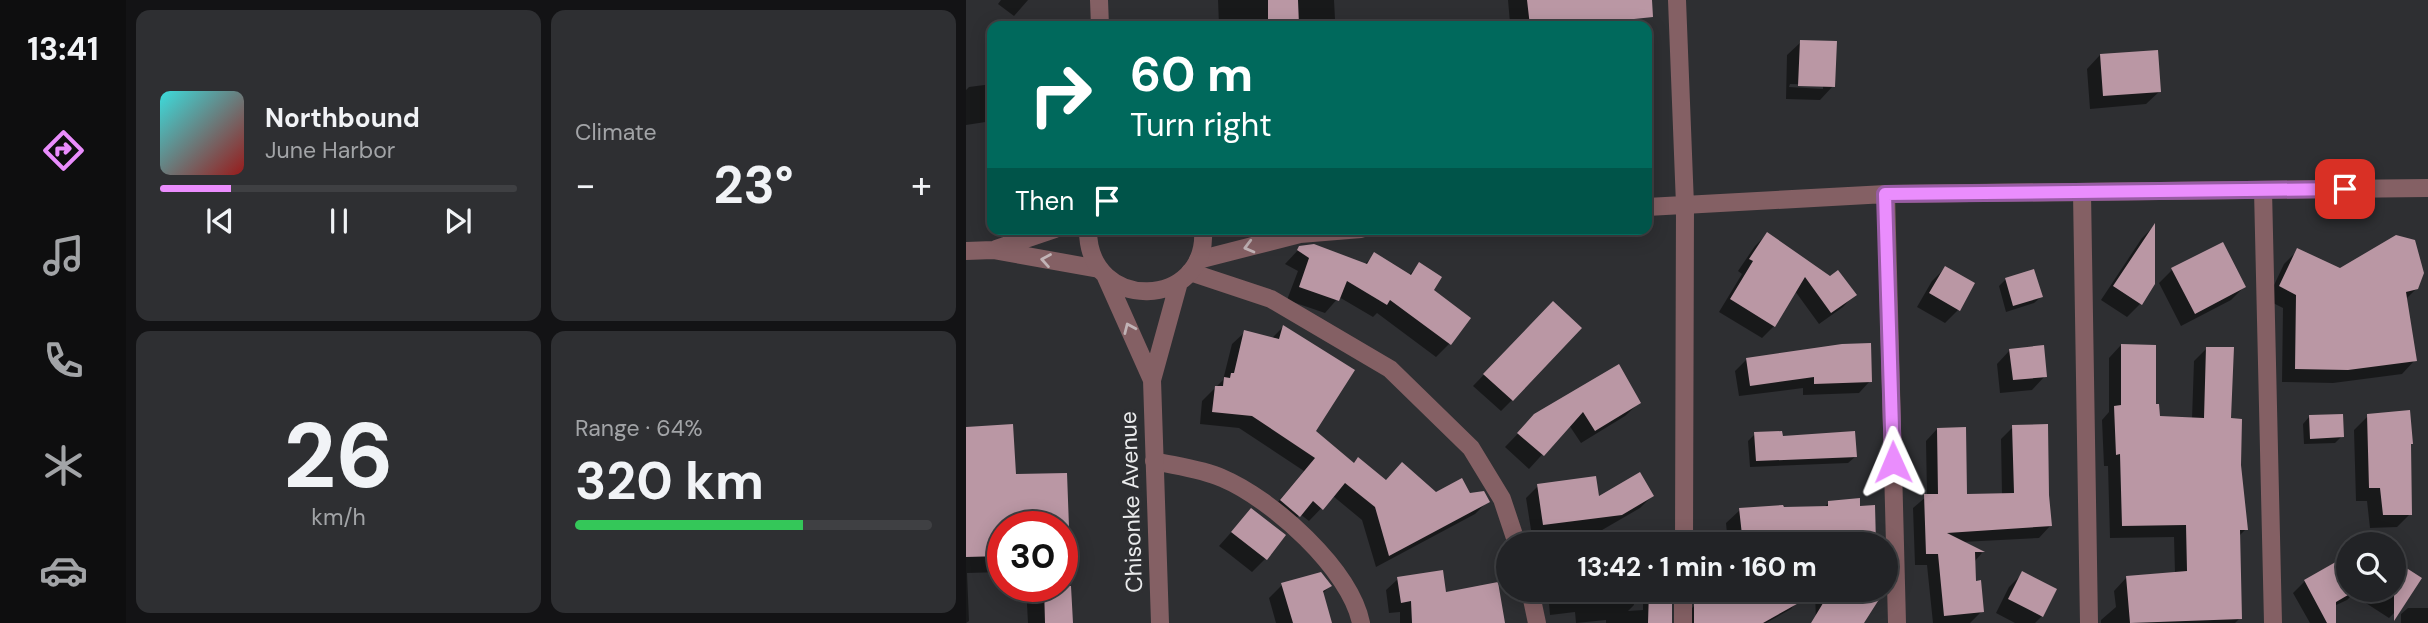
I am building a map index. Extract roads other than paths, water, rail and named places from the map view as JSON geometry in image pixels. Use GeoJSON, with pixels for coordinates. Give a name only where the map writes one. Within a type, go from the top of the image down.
{"type":"FeatureCollection","features":[{"type":"Feature","properties":{"kind":"street"},"geometry":{"type":"LineString","coordinates":[[1099,0],[1100,21]]}},
{"type":"Feature","properties":{"kind":"street"},"geometry":{"type":"LineString","coordinates":[[1677,0],[1685,205],[1684,532]]}},
{"type":"Feature","properties":{"kind":"street"},"geometry":{"type":"LineString","coordinates":[[1652,208],[1885,194],[2428,188]]}},
{"type":"Feature","properties":{"kind":"street"},"geometry":{"type":"LineString","coordinates":[[2263,190],[2273,623]]}},
{"type":"Feature","properties":{"kind":"street"},"geometry":{"type":"LineString","coordinates":[[2082,192],[2089,623]]}},
{"type":"Feature","properties":{"kind":"street"},"geometry":{"type":"LineString","coordinates":[[1885,194],[1897,623]]}},
{"type":"Feature","properties":{"kind":"street"},"geometry":{"type":"LineString","coordinates":[[993,250],[1037,235]]}},
{"type":"Feature","properties":{"kind":"street"},"geometry":{"type":"LineString","coordinates":[[1088,235],[1088,244],[1152,380]]}},
{"type":"Feature","properties":{"kind":"street"},"geometry":{"type":"LineString","coordinates":[[1152,380],[1189,272],[1203,247],[1203,235]]}},
{"type":"Feature","properties":{"kind":"street"},"geometry":{"type":"LineString","coordinates":[[966,251],[993,250],[1102,273],[1122,288],[1142,293],[1161,291],[1189,272],[1286,235]]}},
{"type":"Feature","properties":{"kind":"street"},"geometry":{"type":"LineString","coordinates":[[1189,272],[1272,299],[1390,369],[1471,448],[1502,499],[1513,532]]}},
{"type":"Feature","properties":{"kind":"street","name":"Chisonke Avenue"},"geometry":{"type":"LineString","coordinates":[[1152,380],[1160,623]]}},
{"type":"Feature","properties":{"kind":"street"},"geometry":{"type":"LineString","coordinates":[[1154,461],[1222,477],[1267,503],[1310,542],[1340,577],[1361,623]]}},
{"type":"Feature","properties":{"kind":"street"},"geometry":{"type":"LineString","coordinates":[[1533,602],[1537,623]]}},
{"type":"Feature","properties":{"kind":"street"},"geometry":{"type":"LineString","coordinates":[[1683,623],[1684,602]]}}]}
